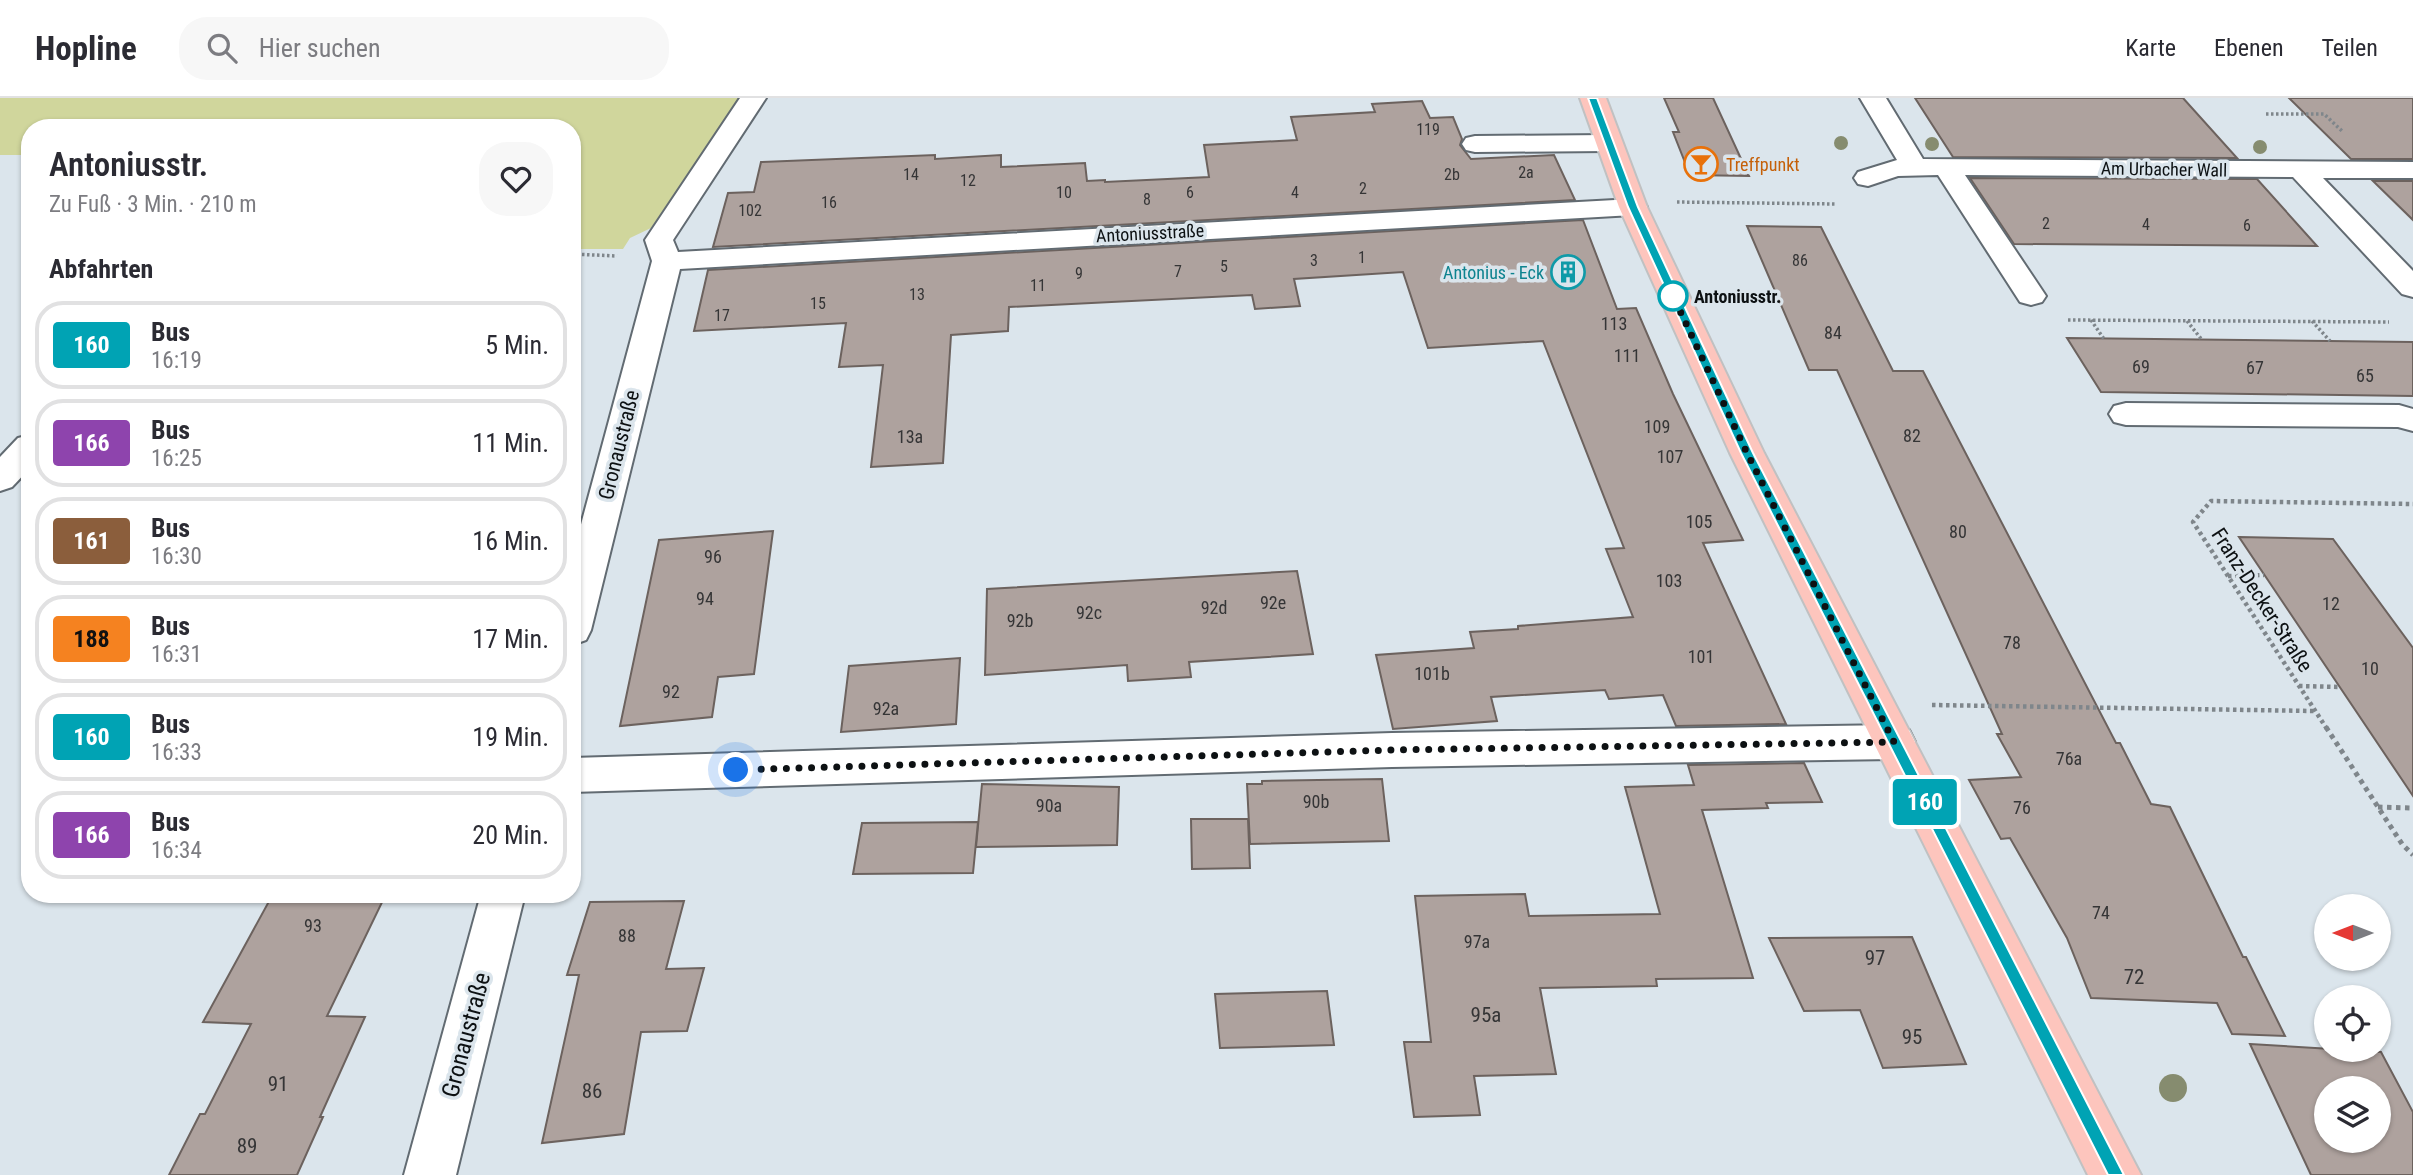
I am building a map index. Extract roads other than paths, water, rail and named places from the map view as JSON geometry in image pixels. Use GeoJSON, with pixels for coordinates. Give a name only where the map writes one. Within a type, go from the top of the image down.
{"type":"FeatureCollection","features":[{"type":"Feature","properties":{"kind":"main road"},"geometry":{"type":"LineString","coordinates":[[1593,98],[1632,204],[1747,453],[2115,1175]]}},
{"type":"Feature","properties":{"kind":"street","name":"Gronaustraße"},"geometry":{"type":"LineString","coordinates":[[581,595],[667,261],[659,240],[753,98]]}},
{"type":"Feature","properties":{"kind":"street"},"geometry":{"type":"LineString","coordinates":[[1873,98],[1916,169]]}},
{"type":"Feature","properties":{"kind":"street"},"geometry":{"type":"LineString","coordinates":[[1475,145],[1608,143]]}},
{"type":"Feature","properties":{"kind":"street"},"geometry":{"type":"LineString","coordinates":[[1946,167],[2031,296]]}},
{"type":"Feature","properties":{"kind":"street","name":"Am Urbacher Wall"},"geometry":{"type":"LineString","coordinates":[[1868,178],[1894,168],[1946,167],[2413,170]]}},
{"type":"Feature","properties":{"kind":"street"},"geometry":{"type":"LineString","coordinates":[[2302,171],[2413,288]]}},
{"type":"Feature","properties":{"kind":"street","name":"Antoniusstraße"},"geometry":{"type":"LineString","coordinates":[[667,261],[1632,204]]}},
{"type":"Feature","properties":{"kind":"street"},"geometry":{"type":"LineString","coordinates":[[2126,414],[2399,416],[2413,420]]}},
{"type":"Feature","properties":{"kind":"street"},"geometry":{"type":"LineString","coordinates":[[0,479],[21,456]]}},
{"type":"Feature","properties":{"kind":"street"},"geometry":{"type":"LineString","coordinates":[[581,775],[1392,750],[1894,742]]}},
{"type":"Feature","properties":{"kind":"street","name":"Gronaustraße"},"geometry":{"type":"LineString","coordinates":[[430,1175],[501,903]]}},
{"type":"Feature","properties":{"kind":"place","name":"Treffpunkt"},"geometry":{"type":"Point","coordinates":[1701,164]}},
{"type":"Feature","properties":{"kind":"place","name":"Antonius - Eck"},"geometry":{"type":"Point","coordinates":[1568,272]}},
{"type":"Feature","properties":{"kind":"place","name":"Antoniusstr."},"geometry":{"type":"Point","coordinates":[1673,296]}}]}
